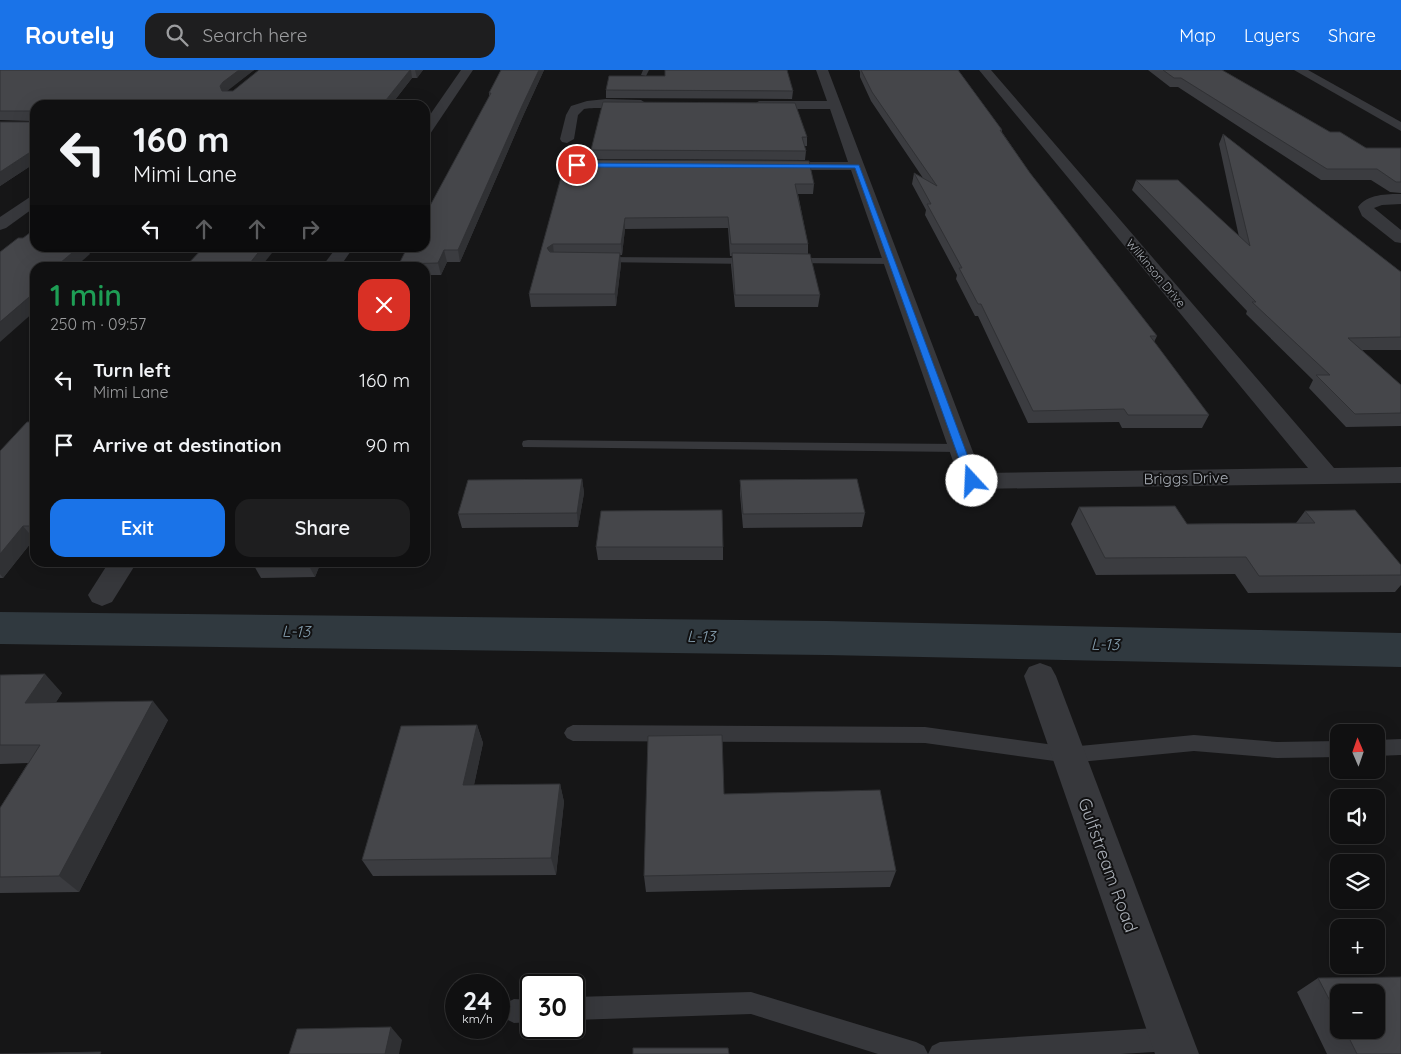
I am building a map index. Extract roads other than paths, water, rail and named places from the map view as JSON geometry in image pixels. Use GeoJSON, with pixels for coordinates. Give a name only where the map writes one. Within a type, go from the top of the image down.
{"type":"FeatureCollection","features":[{"type":"Feature","properties":{"kind":"street"},"geometry":{"type":"LineString","coordinates":[[430,124],[467,70]]}},
{"type":"Feature","properties":{"kind":"street"},"geometry":{"type":"LineString","coordinates":[[822,70],[960,448]]}},
{"type":"Feature","properties":{"kind":"street","name":"Wilkinson Drive"},"geometry":{"type":"LineString","coordinates":[[985,70],[1328,476]]}},
{"type":"Feature","properties":{"kind":"street"},"geometry":{"type":"LineString","coordinates":[[1300,70],[1401,127]]}},
{"type":"Feature","properties":{"kind":"street"},"geometry":{"type":"LineString","coordinates":[[567,139],[574,110],[578,106],[588,104],[657,104]]}},
{"type":"Feature","properties":{"kind":"street"},"geometry":{"type":"LineString","coordinates":[[746,104],[835,105]]}},
{"type":"Feature","properties":{"kind":"street"},"geometry":{"type":"LineString","coordinates":[[577,165],[637,165]]}},
{"type":"Feature","properties":{"kind":"street"},"geometry":{"type":"LineString","coordinates":[[756,166],[857,166]]}},
{"type":"Feature","properties":{"kind":"street"},"geometry":{"type":"LineString","coordinates":[[1401,199],[1381,200],[1371,203],[1366,207],[1368,213],[1401,238]]}},
{"type":"Feature","properties":{"kind":"street"},"geometry":{"type":"LineString","coordinates":[[0,225],[30,204]]}},
{"type":"Feature","properties":{"kind":"street","name":"Briggs Drive"},"geometry":{"type":"LineString","coordinates":[[960,448],[972,481],[1401,475]]}},
{"type":"Feature","properties":{"kind":"street"},"geometry":{"type":"LineString","coordinates":[[102,595],[121,567]]}},
{"type":"Feature","properties":{"kind":"street","name":"Gulfstream Road"},"geometry":{"type":"LineString","coordinates":[[1040,676],[1174,1046]]}},
{"type":"Feature","properties":{"kind":"lane"},"geometry":{"type":"LineString","coordinates":[[594,260],[763,261]]}},
{"type":"Feature","properties":{"kind":"lane"},"geometry":{"type":"LineString","coordinates":[[782,261],[892,262]]}},
{"type":"Feature","properties":{"kind":"lane"},"geometry":{"type":"LineString","coordinates":[[528,444],[960,448]]}},
{"type":"Feature","properties":{"kind":"lane"},"geometry":{"type":"LineString","coordinates":[[573,733],[926,735],[1069,756],[1194,743],[1277,750],[1330,749]]}},
{"type":"Feature","properties":{"kind":"lane"},"geometry":{"type":"LineString","coordinates":[[1385,748],[1401,747]]}},
{"type":"Feature","properties":{"kind":"lane"},"geometry":{"type":"LineString","coordinates":[[585,1009],[751,1003],[916,1054]]}},
{"type":"Feature","properties":{"kind":"lane"},"geometry":{"type":"LineString","coordinates":[[940,1054],[1174,1046]]}},
{"type":"Feature","properties":{"kind":"waterway","name":"L-13"},"geometry":{"type":"LineString","coordinates":[[0,628],[827,638],[1401,650]]}}]}
